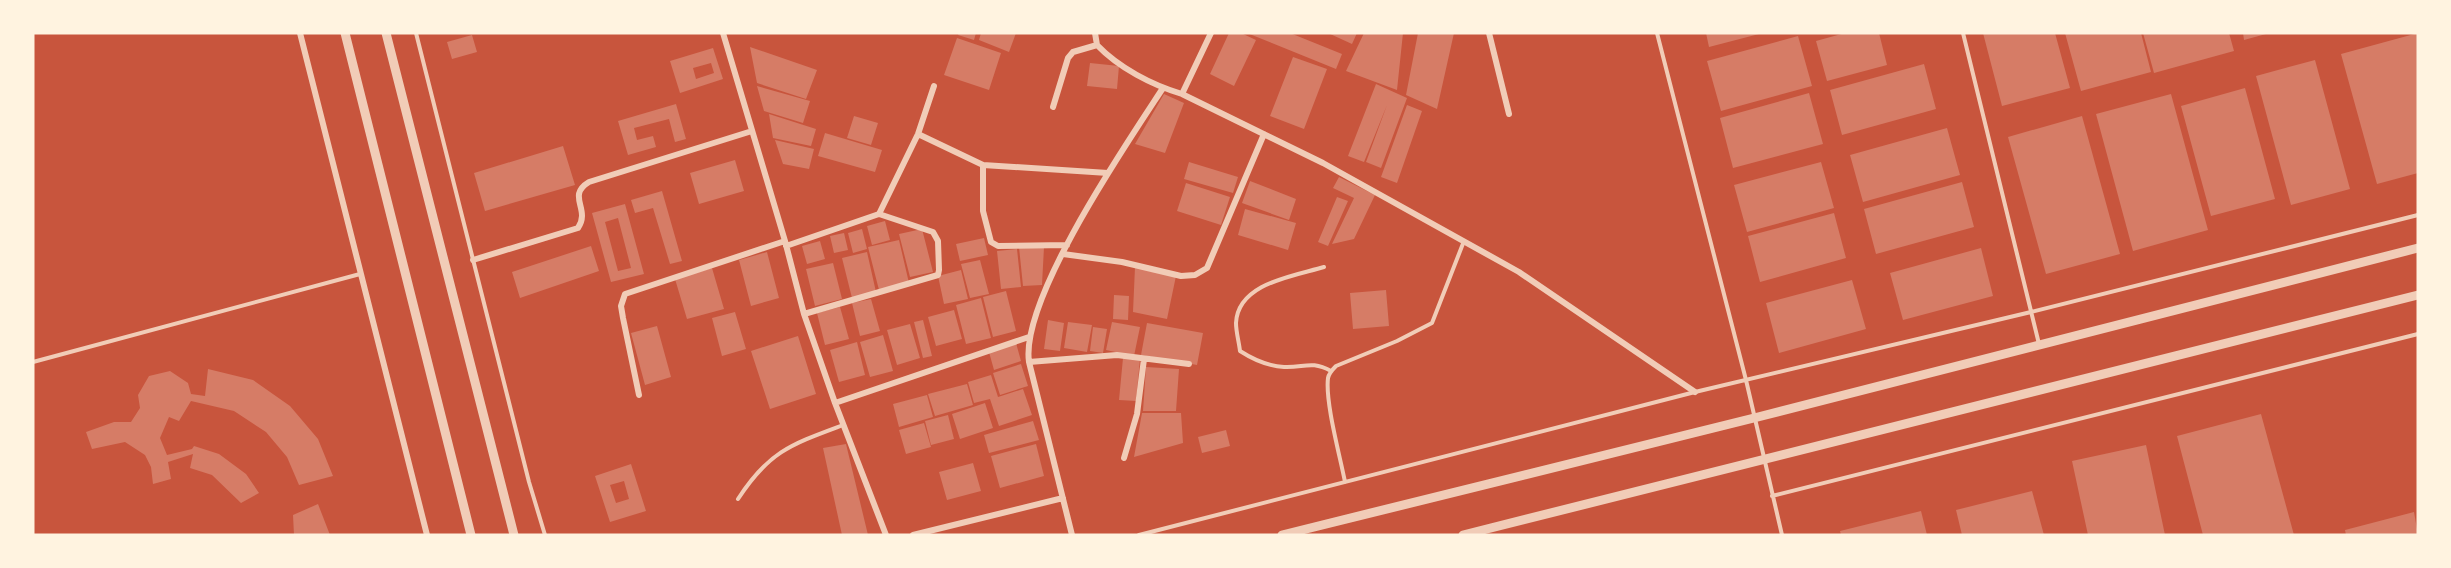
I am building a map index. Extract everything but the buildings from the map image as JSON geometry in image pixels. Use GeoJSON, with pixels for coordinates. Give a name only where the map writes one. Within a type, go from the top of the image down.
{"type":"FeatureCollection","features":[{"type":"Feature","properties":{"kind":"street"},"geometry":{"type":"LineString","coordinates":[[300,33],[428,535]]}},
{"type":"Feature","properties":{"kind":"street"},"geometry":{"type":"LineString","coordinates":[[345,33],[471,535]]}},
{"type":"Feature","properties":{"kind":"street"},"geometry":{"type":"LineString","coordinates":[[386,33],[514,535]]}},
{"type":"Feature","properties":{"kind":"street"},"geometry":{"type":"LineString","coordinates":[[723,33],[786,244],[804,314],[843,425],[886,535]]}},
{"type":"Feature","properties":{"kind":"street"},"geometry":{"type":"LineString","coordinates":[[1095,33],[1097,45],[1122,65],[1163,88],[1182,94],[1323,163],[1519,272],[1695,392]]}},
{"type":"Feature","properties":{"kind":"street"},"geometry":{"type":"LineString","coordinates":[[1182,94],[1211,33]]}},
{"type":"Feature","properties":{"kind":"street"},"geometry":{"type":"LineString","coordinates":[[1489,33],[1509,114]]}},
{"type":"Feature","properties":{"kind":"street"},"geometry":{"type":"LineString","coordinates":[[1053,107],[1068,58],[1073,52],[1097,45]]}},
{"type":"Feature","properties":{"kind":"street"},"geometry":{"type":"LineString","coordinates":[[879,214],[918,134],[934,86]]}},
{"type":"Feature","properties":{"kind":"street"},"geometry":{"type":"LineString","coordinates":[[1072,535],[1029,362],[1027,350],[1029,337],[1036,314],[1067,245],[1108,173],[1163,88]]}},
{"type":"Feature","properties":{"kind":"street"},"geometry":{"type":"LineString","coordinates":[[473,260],[578,228],[582,222],[583,213],[578,192],[589,182],[752,131]]}},
{"type":"Feature","properties":{"kind":"street"},"geometry":{"type":"LineString","coordinates":[[918,134],[983,165],[1108,173]]}},
{"type":"Feature","properties":{"kind":"street"},"geometry":{"type":"LineString","coordinates":[[1063,254],[1122,262],[1181,276],[1195,275],[1206,268],[1264,134]]}},
{"type":"Feature","properties":{"kind":"street"},"geometry":{"type":"LineString","coordinates":[[983,165],[983,211],[991,242],[998,246],[1067,245]]}},
{"type":"Feature","properties":{"kind":"street"},"geometry":{"type":"LineString","coordinates":[[639,395],[621,306],[625,294],[879,214],[933,232],[938,241],[938,275],[804,314]]}},
{"type":"Feature","properties":{"kind":"street"},"geometry":{"type":"LineString","coordinates":[[1282,535],[2040,346],[2418,248]]}},
{"type":"Feature","properties":{"kind":"street"},"geometry":{"type":"LineString","coordinates":[[1463,535],[2418,295]]}},
{"type":"Feature","properties":{"kind":"street"},"geometry":{"type":"LineString","coordinates":[[835,403],[1029,337]]}},
{"type":"Feature","properties":{"kind":"street"},"geometry":{"type":"LineString","coordinates":[[1029,362],[1116,354],[1189,364]]}},
{"type":"Feature","properties":{"kind":"street"},"geometry":{"type":"LineString","coordinates":[[1124,458],[1137,414],[1144,359]]}},
{"type":"Feature","properties":{"kind":"street"},"geometry":{"type":"LineString","coordinates":[[913,535],[1063,498]]}},
{"type":"Feature","properties":{"kind":"lane"},"geometry":{"type":"LineString","coordinates":[[416,33],[545,535]]}},
{"type":"Feature","properties":{"kind":"lane"},"geometry":{"type":"LineString","coordinates":[[1657,33],[1746,380],[1782,535]]}},
{"type":"Feature","properties":{"kind":"lane"},"geometry":{"type":"LineString","coordinates":[[1963,33],[2040,346]]}},
{"type":"Feature","properties":{"kind":"lane"},"geometry":{"type":"LineString","coordinates":[[1139,535],[1695,392],[2031,312],[2418,215]]}},
{"type":"Feature","properties":{"kind":"lane"},"geometry":{"type":"LineString","coordinates":[[1344,482],[1331,409],[1328,378],[1331,371],[1336,366],[1397,341],[1432,323],[1464,241]]}},
{"type":"Feature","properties":{"kind":"lane"},"geometry":{"type":"LineString","coordinates":[[1324,267],[1261,287],[1245,300],[1236,321],[1240,351],[1258,363],[1285,367],[1318,364],[1331,371]]}},
{"type":"Feature","properties":{"kind":"lane"},"geometry":{"type":"LineString","coordinates":[[33,362],[360,274]]}},
{"type":"Feature","properties":{"kind":"lane"},"geometry":{"type":"LineString","coordinates":[[1772,496],[2418,334]]}},
{"type":"Feature","properties":{"kind":"lane"},"geometry":{"type":"LineString","coordinates":[[738,499],[755,473],[779,451],[843,425]]}}]}
